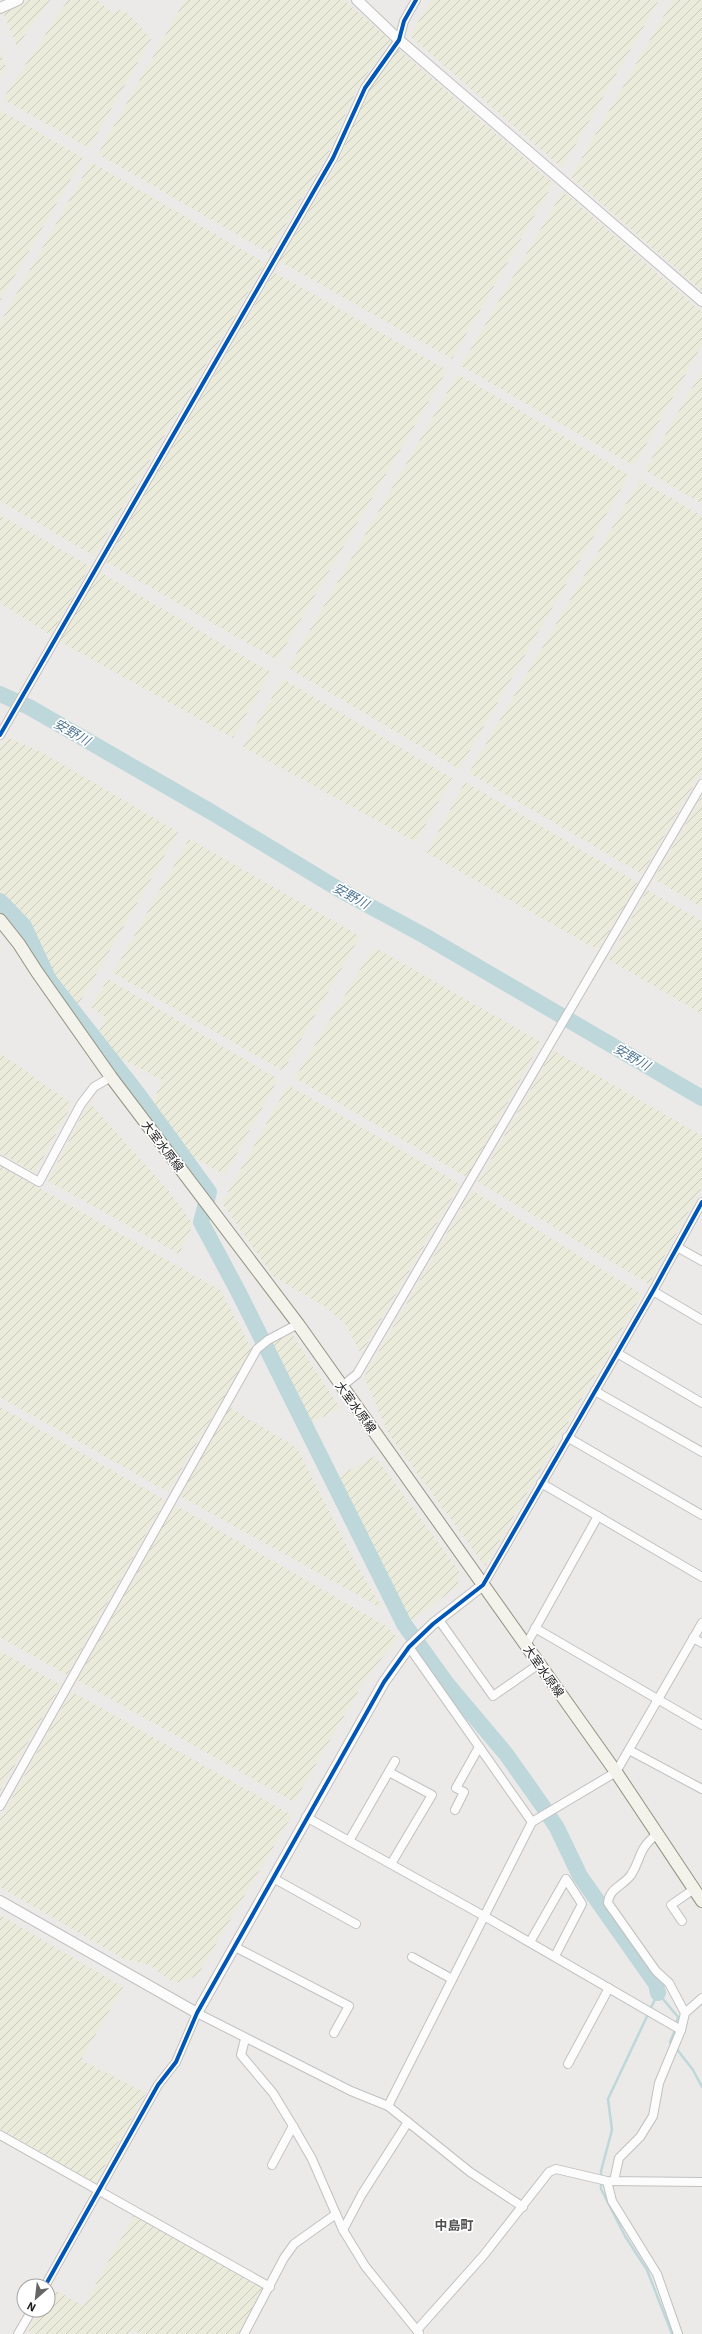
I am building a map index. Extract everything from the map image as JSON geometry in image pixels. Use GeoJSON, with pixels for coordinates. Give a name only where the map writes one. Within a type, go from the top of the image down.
{"type":"FeatureCollection","features":[{"type":"Feature","properties":{"kind":"main road","name":"大室水原線"},"geometry":{"type":"LineString","coordinates":[[0,920],[19,944],[111,1077],[298,1324],[341,1387],[616,1772],[702,1901]]}},
{"type":"Feature","properties":{"kind":"street"},"geometry":{"type":"LineString","coordinates":[[0,8],[18,0]]}},
{"type":"Feature","properties":{"kind":"street"},"geometry":{"type":"LineString","coordinates":[[357,0],[399,40],[702,300]]}},
{"type":"Feature","properties":{"kind":"street"},"geometry":{"type":"LineString","coordinates":[[0,736],[333,158],[365,88],[399,40],[404,21],[416,0]]}},
{"type":"Feature","properties":{"kind":"street"},"geometry":{"type":"LineString","coordinates":[[341,1387],[357,1374],[702,784]]}},
{"type":"Feature","properties":{"kind":"street"},"geometry":{"type":"LineString","coordinates":[[0,1160],[39,1182],[81,1104],[94,1087],[111,1077]]}},
{"type":"Feature","properties":{"kind":"street"},"geometry":{"type":"LineString","coordinates":[[50,2278],[158,2085],[176,2062],[197,2013],[236,1948],[306,1818],[384,1682],[409,1647],[439,1620],[483,1585],[567,1437],[653,1292],[702,1202]]}},
{"type":"Feature","properties":{"kind":"street"},"geometry":{"type":"LineString","coordinates":[[688,1226],[702,1212]]}},
{"type":"Feature","properties":{"kind":"street"},"geometry":{"type":"LineString","coordinates":[[677,1247],[702,1261]]}},
{"type":"Feature","properties":{"kind":"street"},"geometry":{"type":"LineString","coordinates":[[653,1292],[702,1320]]}},
{"type":"Feature","properties":{"kind":"street"},"geometry":{"type":"LineString","coordinates":[[0,1806],[257,1349],[268,1340],[298,1324]]}},
{"type":"Feature","properties":{"kind":"street"},"geometry":{"type":"LineString","coordinates":[[616,1353],[702,1402]]}},
{"type":"Feature","properties":{"kind":"street"},"geometry":{"type":"LineString","coordinates":[[594,1391],[702,1452]]}},
{"type":"Feature","properties":{"kind":"street"},"geometry":{"type":"LineString","coordinates":[[567,1437],[702,1515]]}},
{"type":"Feature","properties":{"kind":"street"},"geometry":{"type":"LineString","coordinates":[[541,1483],[702,1577]]}},
{"type":"Feature","properties":{"kind":"street"},"geometry":{"type":"LineString","coordinates":[[526,1645],[598,1516]]}},
{"type":"Feature","properties":{"kind":"street"},"geometry":{"type":"LineString","coordinates":[[439,1620],[493,1696],[539,1664]]}},
{"type":"Feature","properties":{"kind":"street"},"geometry":{"type":"LineString","coordinates":[[388,2106],[532,1822],[616,1772],[702,1623]]}},
{"type":"Feature","properties":{"kind":"street"},"geometry":{"type":"LineString","coordinates":[[535,1628],[702,1724]]}},
{"type":"Feature","properties":{"kind":"street"},"geometry":{"type":"LineString","coordinates":[[693,1638],[702,1643]]}},
{"type":"Feature","properties":{"kind":"street"},"geometry":{"type":"LineString","coordinates":[[409,1647],[532,1822]]}},
{"type":"Feature","properties":{"kind":"street"},"geometry":{"type":"LineString","coordinates":[[455,1810],[464,1792],[456,1788],[479,1747]]}},
{"type":"Feature","properties":{"kind":"street"},"geometry":{"type":"LineString","coordinates":[[629,1750],[702,1788]]}},
{"type":"Feature","properties":{"kind":"street"},"geometry":{"type":"LineString","coordinates":[[349,1841],[395,1761]]}},
{"type":"Feature","properties":{"kind":"street"},"geometry":{"type":"LineString","coordinates":[[389,1772],[432,1795],[391,1864]]}},
{"type":"Feature","properties":{"kind":"street"},"geometry":{"type":"LineString","coordinates":[[306,1818],[555,1956],[681,2030]]}},
{"type":"Feature","properties":{"kind":"street"},"geometry":{"type":"LineString","coordinates":[[657,1834],[641,1850],[630,1876],[611,1892],[608,1903],[656,1971],[669,1983],[685,2013]]}},
{"type":"Feature","properties":{"kind":"street"},"geometry":{"type":"LineString","coordinates":[[273,1878],[356,1924]]}},
{"type":"Feature","properties":{"kind":"street"},"geometry":{"type":"LineString","coordinates":[[530,1942],[566,1879],[582,1904],[555,1956]]}},
{"type":"Feature","properties":{"kind":"street"},"geometry":{"type":"LineString","coordinates":[[682,1921],[671,1905],[694,1889]]}},
{"type":"Feature","properties":{"kind":"street"},"geometry":{"type":"LineString","coordinates":[[0,1901],[245,2039],[352,2091],[388,2106],[470,2172],[523,2207]]}},
{"type":"Feature","properties":{"kind":"street"},"geometry":{"type":"LineString","coordinates":[[236,1948],[349,2006],[334,2033]]}},
{"type":"Feature","properties":{"kind":"street"},"geometry":{"type":"LineString","coordinates":[[412,1958],[452,1979]]}},
{"type":"Feature","properties":{"kind":"street"},"geometry":{"type":"LineString","coordinates":[[568,2064],[609,1988]]}},
{"type":"Feature","properties":{"kind":"street"},"geometry":{"type":"LineString","coordinates":[[678,2334],[657,2274],[612,2201],[610,2181],[619,2158],[640,2137],[653,2116],[659,2083],[681,2030],[685,2013],[702,1998]]}},
{"type":"Feature","properties":{"kind":"street"},"geometry":{"type":"LineString","coordinates":[[245,2039],[241,2056],[273,2093],[293,2126],[312,2159],[343,2230],[365,2266],[418,2332],[483,2256],[549,2172],[556,2169],[610,2181],[702,2182]]}},
{"type":"Feature","properties":{"kind":"street"},"geometry":{"type":"LineString","coordinates":[[343,2230],[362,2194],[408,2122]]}},
{"type":"Feature","properties":{"kind":"street"},"geometry":{"type":"LineString","coordinates":[[272,2165],[293,2126]]}},
{"type":"Feature","properties":{"kind":"street"},"geometry":{"type":"LineString","coordinates":[[0,2135],[270,2287]]}},
{"type":"Feature","properties":{"kind":"street"},"geometry":{"type":"LineString","coordinates":[[244,2334],[284,2258],[294,2244],[336,2214]]}},
{"type":"Feature","properties":{"kind":"street"},"geometry":{"type":"LineString","coordinates":[[18,2334],[27,2318]]}},
{"type":"Feature","properties":{"kind":"shaded area"},"geometry":{"type":"Polygon","coordinates":[[[27,0],[50,0],[17,46],[3,12],[27,0]]]}},
{"type":"Feature","properties":{"kind":"shaded area"},"geometry":{"type":"Polygon","coordinates":[[[68,0],[97,0],[114,14],[123,8],[151,39],[89,148],[3,99],[68,0]]]}},
{"type":"Feature","properties":{"kind":"shaded area"},"geometry":{"type":"Polygon","coordinates":[[[185,0],[344,0],[390,40],[359,85],[327,156],[269,253],[98,154],[185,0]]]}},
{"type":"Feature","properties":{"kind":"shaded area"},"geometry":{"type":"Polygon","coordinates":[[[431,0],[659,0],[562,168],[410,36],[431,0]]]}},
{"type":"Feature","properties":{"kind":"shaded area"},"geometry":{"type":"Polygon","coordinates":[[[673,0],[702,0],[702,291],[571,177],[673,0]]]}},
{"type":"Feature","properties":{"kind":"shaded area"},"geometry":{"type":"Polygon","coordinates":[[[398,49],[553,183],[452,359],[279,261],[337,164],[367,91],[398,49]]]}},
{"type":"Feature","properties":{"kind":"shaded area"},"geometry":{"type":"Polygon","coordinates":[[[0,51],[6,67],[0,77],[0,51]]]}},
{"type":"Feature","properties":{"kind":"shaded area"},"geometry":{"type":"Polygon","coordinates":[[[0,110],[83,158],[0,301],[0,110]]]}},
{"type":"Feature","properties":{"kind":"shaded area"},"geometry":{"type":"Polygon","coordinates":[[[91,162],[265,263],[94,556],[0,501],[0,323],[91,162]]]}},
{"type":"Feature","properties":{"kind":"shaded area"},"geometry":{"type":"Polygon","coordinates":[[[563,191],[702,312],[702,345],[634,466],[461,366],[563,191]]]}},
{"type":"Feature","properties":{"kind":"shaded area"},"geometry":{"type":"Polygon","coordinates":[[[274,272],[447,370],[277,660],[106,562],[274,272]]]}},
{"type":"Feature","properties":{"kind":"shaded area"},"geometry":{"type":"Polygon","coordinates":[[[702,371],[702,504],[645,470],[702,371]]]}},
{"type":"Feature","properties":{"kind":"shaded area"},"geometry":{"type":"Polygon","coordinates":[[[458,374],[629,475],[459,769],[288,668],[458,374]]]}},
{"type":"Feature","properties":{"kind":"shaded area"},"geometry":{"type":"Polygon","coordinates":[[[640,480],[702,516],[702,771],[642,874],[469,773],[640,480]]]}},
{"type":"Feature","properties":{"kind":"shaded area"},"geometry":{"type":"Polygon","coordinates":[[[0,515],[90,566],[51,635],[0,603],[0,515]]]}},
{"type":"Feature","properties":{"kind":"shaded area"},"geometry":{"type":"Polygon","coordinates":[[[100,572],[270,672],[233,738],[59,641],[100,572]]]}},
{"type":"Feature","properties":{"kind":"shaded area"},"geometry":{"type":"Polygon","coordinates":[[[283,679],[452,778],[416,842],[243,747],[283,679]]]}},
{"type":"Feature","properties":{"kind":"shaded area"},"geometry":{"type":"Polygon","coordinates":[[[7,737],[43,753],[178,832],[77,1007],[55,979],[32,926],[0,894],[0,747],[7,737]]]}},
{"type":"Feature","properties":{"kind":"shaded area"},"geometry":{"type":"Polygon","coordinates":[[[465,782],[638,883],[598,950],[427,853],[465,782]]]}},
{"type":"Feature","properties":{"kind":"shaded area"},"geometry":{"type":"Polygon","coordinates":[[[702,796],[702,907],[654,879],[702,796]]]}},
{"type":"Feature","properties":{"kind":"shaded area"},"geometry":{"type":"Polygon","coordinates":[[[189,839],[360,936],[283,1071],[113,973],[189,839]]]}},
{"type":"Feature","properties":{"kind":"shaded area"},"geometry":{"type":"Polygon","coordinates":[[[647,890],[702,921],[702,1014],[609,960],[647,890]]]}},
{"type":"Feature","properties":{"kind":"shaded area"},"geometry":{"type":"Polygon","coordinates":[[[374,947],[541,1042],[467,1177],[295,1078],[374,947]]]}},
{"type":"Feature","properties":{"kind":"shaded area"},"geometry":{"type":"Polygon","coordinates":[[[108,979],[278,1079],[225,1175],[188,1154],[152,1105],[162,1080],[115,1055],[98,1033],[105,1017],[91,1007],[108,979]]]}},
{"type":"Feature","properties":{"kind":"shaded area"},"geometry":{"type":"Polygon","coordinates":[[[553,1050],[702,1136],[702,1187],[649,1284],[478,1182],[553,1050]]]}},
{"type":"Feature","properties":{"kind":"shaded area"},"geometry":{"type":"Polygon","coordinates":[[[0,1053],[72,1104],[35,1173],[0,1153],[0,1053]]]}},
{"type":"Feature","properties":{"kind":"shaded area"},"geometry":{"type":"Polygon","coordinates":[[[288,1085],[460,1184],[361,1354],[346,1325],[324,1306],[274,1277],[222,1203],[288,1085]]]}},
{"type":"Feature","properties":{"kind":"shaded area"},"geometry":{"type":"Polygon","coordinates":[[[89,1102],[168,1190],[193,1224],[179,1254],[48,1181],[89,1102]]]}},
{"type":"Feature","properties":{"kind":"shaded area"},"geometry":{"type":"Polygon","coordinates":[[[0,1166],[220,1290],[252,1349],[168,1492],[0,1397],[0,1166]]]}},
{"type":"Feature","properties":{"kind":"shaded area"},"geometry":{"type":"Polygon","coordinates":[[[472,1190],[642,1294],[485,1566],[388,1433],[364,1377],[472,1190]]]}},
{"type":"Feature","properties":{"kind":"shaded area"},"geometry":{"type":"Polygon","coordinates":[[[292,1334],[340,1408],[311,1423],[272,1341],[292,1334]]]}},
{"type":"Feature","properties":{"kind":"shaded area"},"geometry":{"type":"Polygon","coordinates":[[[0,1407],[165,1500],[67,1675],[0,1637],[0,1407]]]}},
{"type":"Feature","properties":{"kind":"shaded area"},"geometry":{"type":"Polygon","coordinates":[[[229,1407],[297,1448],[355,1562],[383,1609],[180,1496],[229,1407]]]}},
{"type":"Feature","properties":{"kind":"shaded area"},"geometry":{"type":"Polygon","coordinates":[[[375,1456],[459,1571],[458,1586],[411,1621],[337,1477],[375,1456]]]}},
{"type":"Feature","properties":{"kind":"shaded area"},"geometry":{"type":"Polygon","coordinates":[[[175,1505],[386,1626],[398,1638],[366,1678],[294,1802],[77,1680],[175,1505]]]}},
{"type":"Feature","properties":{"kind":"shaded area"},"geometry":{"type":"Polygon","coordinates":[[[0,1651],[61,1685],[0,1791],[0,1651]]]}},
{"type":"Feature","properties":{"kind":"shaded area"},"geometry":{"type":"Polygon","coordinates":[[[71,1691],[292,1815],[197,1976],[175,1983],[149,1965],[124,1959],[0,1887],[0,1820],[71,1691]]]}},
{"type":"Feature","properties":{"kind":"shaded area"},"geometry":{"type":"Polygon","coordinates":[[[0,1915],[123,1987],[81,2060],[146,2093],[95,2183],[0,2129],[0,1915]]]}},
{"type":"Feature","properties":{"kind":"shaded area"},"geometry":{"type":"Polygon","coordinates":[[[134,2215],[265,2290],[237,2334],[140,2334],[131,2329],[129,2334],[34,2334],[28,2331],[35,2318],[56,2318],[56,2291],[84,2306],[134,2215]]]}},
{"type":"Feature","properties":{"kind":"waterway","name":"安野川"},"geometry":{"type":"LineString","coordinates":[[0,694],[29,707],[213,813],[340,890],[425,936],[702,1098]]}},
{"type":"Feature","properties":{"kind":"waterway"},"geometry":{"type":"LineString","coordinates":[[0,901],[24,926],[49,980],[138,1094],[209,1192],[201,1222],[239,1293],[404,1624],[447,1684],[506,1754],[542,1805],[557,1828],[580,1876],[656,1984],[658,1993]]}},
{"type":"Feature","properties":{"kind":"waterway"},"geometry":{"type":"LineString","coordinates":[[672,2334],[647,2270],[625,2236],[601,2189],[601,2171],[612,2130],[608,2099],[658,1993],[678,2017],[676,2025]]}},
{"type":"Feature","properties":{"kind":"waterway"},"geometry":{"type":"LineString","coordinates":[[672,2045],[670,2042],[675,2030]]}},
{"type":"Feature","properties":{"kind":"waterway"},"geometry":{"type":"LineString","coordinates":[[676,2048],[693,2070],[702,2087]]}},
{"type":"Feature","properties":{"kind":"cycle path"},"geometry":{"type":"LineString","coordinates":[[0,735],[333,158],[365,88],[399,40],[404,21],[416,0]]}},
{"type":"Feature","properties":{"kind":"cycle path"},"geometry":{"type":"LineString","coordinates":[[49,2278],[158,2085],[176,2062],[197,2013],[384,1682],[409,1647],[433,1624],[483,1585],[653,1291],[702,1202]]}},
{"type":"Feature","properties":{"kind":"district","name":"中島町"},"geometry":{"type":"Point","coordinates":[454,2225]}}]}
